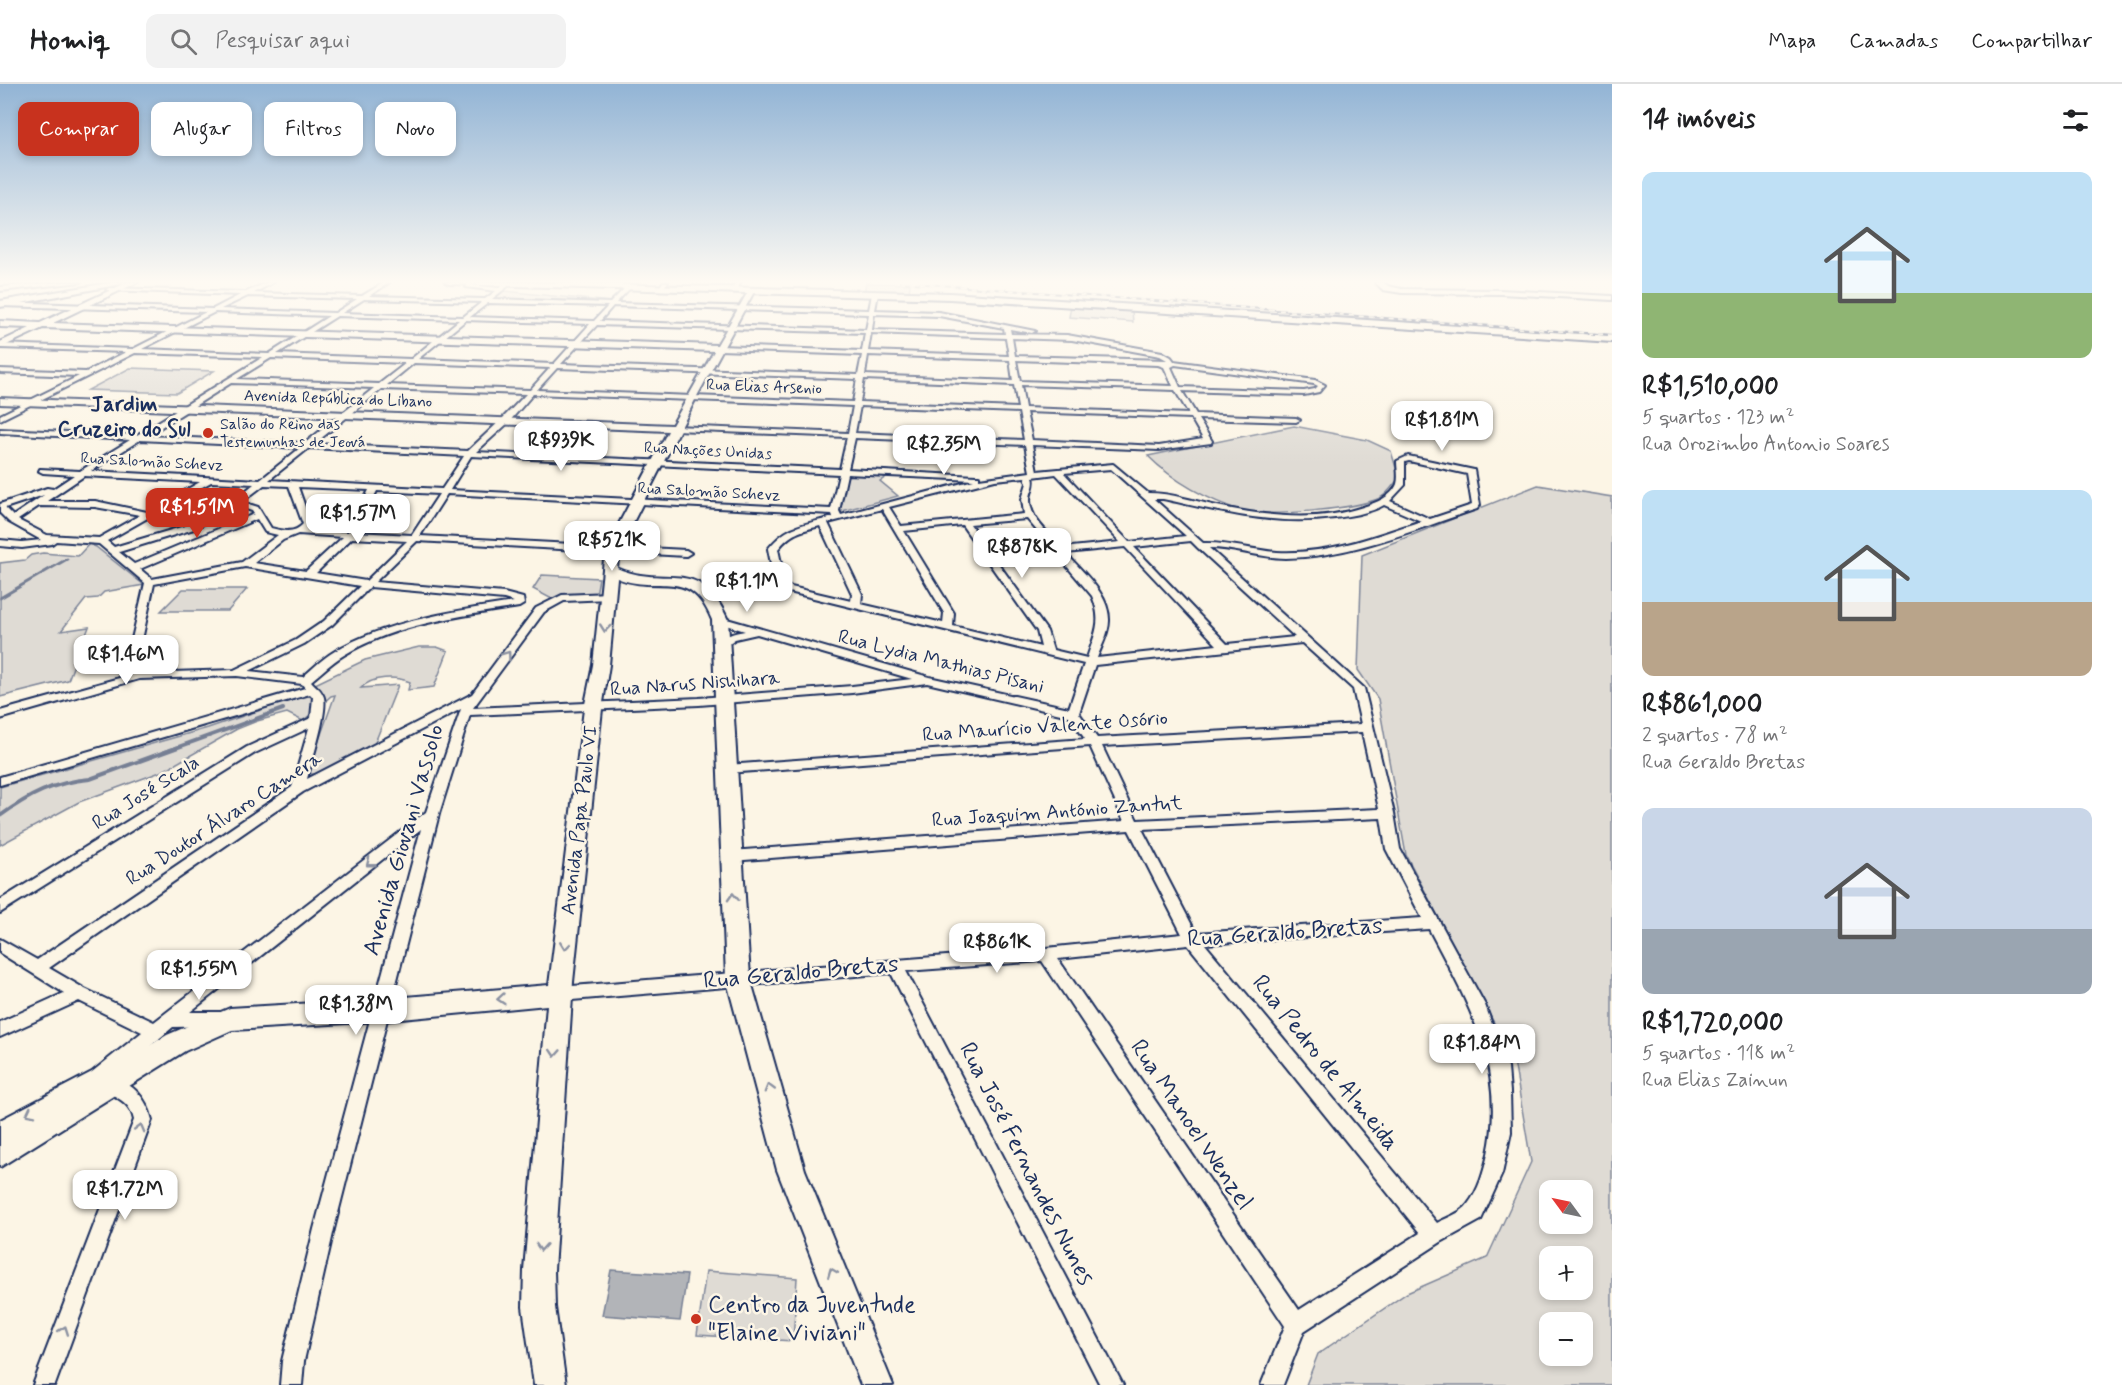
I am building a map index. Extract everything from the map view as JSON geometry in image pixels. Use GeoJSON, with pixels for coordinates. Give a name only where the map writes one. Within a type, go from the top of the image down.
{"type":"FeatureCollection","features":[{"type":"Feature","properties":{"kind":"main road"},"geometry":{"type":"LineString","coordinates":[[567,343],[719,348]]}},
{"type":"Feature","properties":{"kind":"main road","name":"Avenida Papa Paulo VI"},"geometry":{"type":"LineString","coordinates":[[550,1385],[539,1307],[560,994],[593,709],[601,665],[612,549],[722,343]]}},
{"type":"Feature","properties":{"kind":"main road","name":"Avenida República do Libano"},"geometry":{"type":"LineString","coordinates":[[0,401],[675,428]]}},
{"type":"Feature","properties":{"kind":"main road"},"geometry":{"type":"LineString","coordinates":[[609,569],[636,579]]}},
{"type":"Feature","properties":{"kind":"main road"},"geometry":{"type":"LineString","coordinates":[[609,596],[625,583],[636,579],[672,578],[692,584],[713,603],[720,620],[730,856],[738,978],[791,1170],[877,1385]]}},
{"type":"Feature","properties":{"kind":"main road","name":"Rua Geraldo Bretas"},"geometry":{"type":"LineString","coordinates":[[167,1031],[230,1019],[381,1010],[560,994]]}},
{"type":"Feature","properties":{"kind":"main road"},"geometry":{"type":"LineString","coordinates":[[0,1154],[105,1081],[167,1031]]}},
{"type":"Feature","properties":{"kind":"street"},"geometry":{"type":"LineString","coordinates":[[0,418],[149,343]]}},
{"type":"Feature","properties":{"kind":"street"},"geometry":{"type":"LineString","coordinates":[[12,520],[138,437],[292,343]]}},
{"type":"Feature","properties":{"kind":"street"},"geometry":{"type":"LineString","coordinates":[[112,551],[185,530],[236,503],[434,343]]}},
{"type":"Feature","properties":{"kind":"street"},"geometry":{"type":"LineString","coordinates":[[237,673],[315,633],[369,583],[414,539],[468,455],[505,421],[577,343]]}},
{"type":"Feature","properties":{"kind":"street"},"geometry":{"type":"LineString","coordinates":[[836,515],[865,343]]}},
{"type":"Feature","properties":{"kind":"street"},"geometry":{"type":"LineString","coordinates":[[1010,343],[1015,382],[1028,442],[1031,483],[1026,500],[1029,516],[1097,595],[1103,610],[1104,623],[1073,713]]}},
{"type":"Feature","properties":{"kind":"street"},"geometry":{"type":"LineString","coordinates":[[675,428],[1159,448],[1208,441],[1177,388],[1169,358],[1162,354],[1099,343]]}},
{"type":"Feature","properties":{"kind":"street"},"geometry":{"type":"LineString","coordinates":[[0,346],[1304,393],[1317,391],[1322,385],[1260,374],[1159,363],[719,348]]}},
{"type":"Feature","properties":{"kind":"street"},"geometry":{"type":"LineString","coordinates":[[0,371],[85,374]]}},
{"type":"Feature","properties":{"kind":"street","name":"Rua Elias Arsenio"},"geometry":{"type":"LineString","coordinates":[[231,381],[1296,420]]}},
{"type":"Feature","properties":{"kind":"street","name":"Rua Nações Unidas"},"geometry":{"type":"LineString","coordinates":[[0,431],[468,455],[974,477],[982,481]]}},
{"type":"Feature","properties":{"kind":"street"},"geometry":{"type":"LineString","coordinates":[[1060,552],[1128,545],[1197,542],[1289,555],[1336,549],[1476,505],[1471,472],[1405,458],[1401,461],[1401,485],[1395,494],[1368,509],[1335,515],[1276,518],[1163,496],[1146,496]]}},
{"type":"Feature","properties":{"kind":"street"},"geometry":{"type":"LineString","coordinates":[[1272,1385],[1296,1324],[1434,1235],[1474,1213],[1493,1174],[1502,1132],[1498,1068],[1486,1025],[1393,849],[1358,688],[1305,639],[1113,466],[982,481],[884,506],[836,515],[824,522],[792,531],[775,544],[773,551],[780,583],[788,589],[1090,662],[1305,639]]}},
{"type":"Feature","properties":{"kind":"street","name":"Rua Salomão Schevz"},"geometry":{"type":"LineString","coordinates":[[43,471],[836,515]]}},
{"type":"Feature","properties":{"kind":"street"},"geometry":{"type":"LineString","coordinates":[[1058,472],[1225,648]]}},
{"type":"Feature","properties":{"kind":"street"},"geometry":{"type":"LineString","coordinates":[[63,485],[0,508],[12,520],[40,536],[64,540],[100,541],[209,480]]}},
{"type":"Feature","properties":{"kind":"street"},"geometry":{"type":"LineString","coordinates":[[150,582],[244,564],[257,558],[286,535],[305,528],[307,524],[293,485]]}},
{"type":"Feature","properties":{"kind":"street"},"geometry":{"type":"LineString","coordinates":[[308,575],[348,536],[373,490]]}},
{"type":"Feature","properties":{"kind":"street"},"geometry":{"type":"LineString","coordinates":[[1384,502],[1428,521]]}},
{"type":"Feature","properties":{"kind":"street"},"geometry":{"type":"LineString","coordinates":[[39,503],[95,504],[146,514]]}},
{"type":"Feature","properties":{"kind":"street"},"geometry":{"type":"LineString","coordinates":[[236,503],[251,507],[268,530],[286,535]]}},
{"type":"Feature","properties":{"kind":"street"},"geometry":{"type":"LineString","coordinates":[[884,506],[949,613],[948,627]]}},
{"type":"Feature","properties":{"kind":"street"},"geometry":{"type":"LineString","coordinates":[[133,568],[259,515]]}},
{"type":"Feature","properties":{"kind":"street"},"geometry":{"type":"LineString","coordinates":[[898,529],[1029,516]]}},
{"type":"Feature","properties":{"kind":"street"},"geometry":{"type":"LineString","coordinates":[[824,522],[856,594],[856,605]]}},
{"type":"Feature","properties":{"kind":"street"},"geometry":{"type":"LineString","coordinates":[[964,522],[1042,631],[1048,651]]}},
{"type":"Feature","properties":{"kind":"street"},"geometry":{"type":"LineString","coordinates":[[298,532],[686,554]]}},
{"type":"Feature","properties":{"kind":"street"},"geometry":{"type":"LineString","coordinates":[[0,543],[22,545],[64,540]]}},
{"type":"Feature","properties":{"kind":"street"},"geometry":{"type":"LineString","coordinates":[[100,541],[150,582]]}},
{"type":"Feature","properties":{"kind":"street"},"geometry":{"type":"LineString","coordinates":[[0,781],[114,748],[310,685],[341,652],[366,640],[440,619],[519,603],[512,597],[369,583],[244,564]]}},
{"type":"Feature","properties":{"kind":"street"},"geometry":{"type":"LineString","coordinates":[[138,676],[130,669],[150,582]]}},
{"type":"Feature","properties":{"kind":"street","name":"Avenida Giovani Vassolo"},"geometry":{"type":"LineString","coordinates":[[291,1385],[293,1361],[324,1228],[432,814],[468,706],[540,610],[562,598],[609,596]]}},
{"type":"Feature","properties":{"kind":"street","name":"Rua Lydia Mathias Pisani"},"geometry":{"type":"LineString","coordinates":[[720,620],[927,680],[1073,713]]}},
{"type":"Feature","properties":{"kind":"street"},"geometry":{"type":"LineString","coordinates":[[722,644],[726,639],[743,633],[766,634]]}},
{"type":"Feature","properties":{"kind":"street"},"geometry":{"type":"LineString","coordinates":[[0,715],[138,676],[237,673],[310,685],[319,697],[317,720],[298,789]]}},
{"type":"Feature","properties":{"kind":"street","name":"Rua Narus Nishihara"},"geometry":{"type":"LineString","coordinates":[[468,706],[593,709],[723,702],[892,686],[927,680]]}},
{"type":"Feature","properties":{"kind":"street","name":"Rua Doutor Álvaro Camera"},"geometry":{"type":"LineString","coordinates":[[38,967],[298,789],[440,714],[468,706]]}},
{"type":"Feature","properties":{"kind":"street","name":"Rua Pedro de Almeida"},"geometry":{"type":"LineString","coordinates":[[1073,713],[1094,742],[1133,825],[1192,939],[1434,1235]]}},
{"type":"Feature","properties":{"kind":"street","name":"Rua José Scala"},"geometry":{"type":"LineString","coordinates":[[0,907],[251,750],[317,720]]}},
{"type":"Feature","properties":{"kind":"street","name":"Rua Maurício Valente Osório"},"geometry":{"type":"LineString","coordinates":[[727,769],[1094,742],[1366,728]]}},
{"type":"Feature","properties":{"kind":"street","name":"Rua Joaquim António Zantut"},"geometry":{"type":"LineString","coordinates":[[730,856],[1133,825],[1387,813]]}},
{"type":"Feature","properties":{"kind":"street"},"geometry":{"type":"LineString","coordinates":[[0,946],[79,994],[167,1031],[432,814]]}},
{"type":"Feature","properties":{"kind":"street","name":"Rua Geraldo Bretas"},"geometry":{"type":"LineString","coordinates":[[560,994],[1046,954],[1192,939],[1432,923]]}},
{"type":"Feature","properties":{"kind":"street","name":"Rua Manoel Wenzel"},"geometry":{"type":"LineString","coordinates":[[1046,954],[1296,1324]]}},
{"type":"Feature","properties":{"kind":"street","name":"Rua José Fernandes Nunes"},"geometry":{"type":"LineString","coordinates":[[895,966],[1112,1385]]}},
{"type":"Feature","properties":{"kind":"street"},"geometry":{"type":"LineString","coordinates":[[0,1030],[79,994]]}},
{"type":"Feature","properties":{"kind":"street"},"geometry":{"type":"LineString","coordinates":[[0,1129],[105,1081],[130,1093],[143,1120],[44,1385]]}},
{"type":"Feature","properties":{"kind":"shaded area"},"geometry":{"type":"Polygon","coordinates":[[[130,368],[214,371],[177,393],[88,390],[130,368]]]}},
{"type":"Feature","properties":{"kind":"shaded area"},"geometry":{"type":"Polygon","coordinates":[[[1294,426],[1367,440],[1391,451],[1399,478],[1383,497],[1352,506],[1312,511],[1255,513],[1230,507],[1205,496],[1180,482],[1148,456],[1294,426]]]}},
{"type":"Feature","properties":{"kind":"shaded area"},"geometry":{"type":"Polygon","coordinates":[[[843,474],[888,476],[880,481],[898,496],[838,512],[843,474]]]}},
{"type":"Feature","properties":{"kind":"shaded area"},"geometry":{"type":"Polygon","coordinates":[[[1538,485],[1612,497],[1612,1385],[1306,1385],[1318,1354],[1407,1293],[1487,1258],[1531,1162],[1514,1061],[1406,855],[1378,699],[1358,670],[1362,555],[1538,485]]]}},
{"type":"Feature","properties":{"kind":"shaded area"},"geometry":{"type":"Polygon","coordinates":[[[89,544],[144,585],[104,592],[98,598],[86,599],[61,631],[89,627],[68,680],[0,697],[0,563],[25,560],[31,555],[43,553],[78,556],[89,544]]]}},
{"type":"Feature","properties":{"kind":"shaded area"},"geometry":{"type":"Polygon","coordinates":[[[542,575],[599,578],[596,595],[550,598],[533,589],[542,575]]]}},
{"type":"Feature","properties":{"kind":"shaded area"},"geometry":{"type":"Polygon","coordinates":[[[183,589],[247,589],[228,611],[161,611],[183,589]]]}},
{"type":"Feature","properties":{"kind":"shaded area"},"geometry":{"type":"Polygon","coordinates":[[[419,647],[437,647],[448,651],[434,687],[408,690],[410,682],[391,678],[378,679],[366,684],[361,688],[398,685],[374,745],[318,774],[311,774],[309,768],[335,695],[303,721],[287,713],[237,729],[163,771],[79,802],[0,845],[0,787],[208,728],[311,693],[313,685],[365,660],[419,647]]]}},
{"type":"Feature","properties":{"kind":"shaded area"},"geometry":{"type":"Polygon","coordinates":[[[611,1270],[687,1275],[680,1321],[602,1315],[611,1270]]]}},
{"type":"Feature","properties":{"kind":"shaded area"},"geometry":{"type":"Polygon","coordinates":[[[706,1271],[797,1278],[793,1341],[697,1335],[706,1271]]]}},
{"type":"Feature","properties":{"kind":"waterway"},"geometry":{"type":"LineString","coordinates":[[0,598],[67,559]]}},
{"type":"Feature","properties":{"kind":"waterway"},"geometry":{"type":"LineString","coordinates":[[0,816],[21,802],[53,786],[90,779],[283,709]]}},
{"type":"Feature","properties":{"kind":"place","name":"Salão do Reino das Testemunhas de Jeová"},"geometry":{"type":"Point","coordinates":[208,433]}},
{"type":"Feature","properties":{"kind":"place","name":"Centro da Juventude \"Elaine Viviani\""},"geometry":{"type":"Point","coordinates":[696,1319]}},
{"type":"Feature","properties":{"kind":"district","name":"Jardim Cruzeiro do Sul"},"geometry":{"type":"Point","coordinates":[124,418]}}]}
